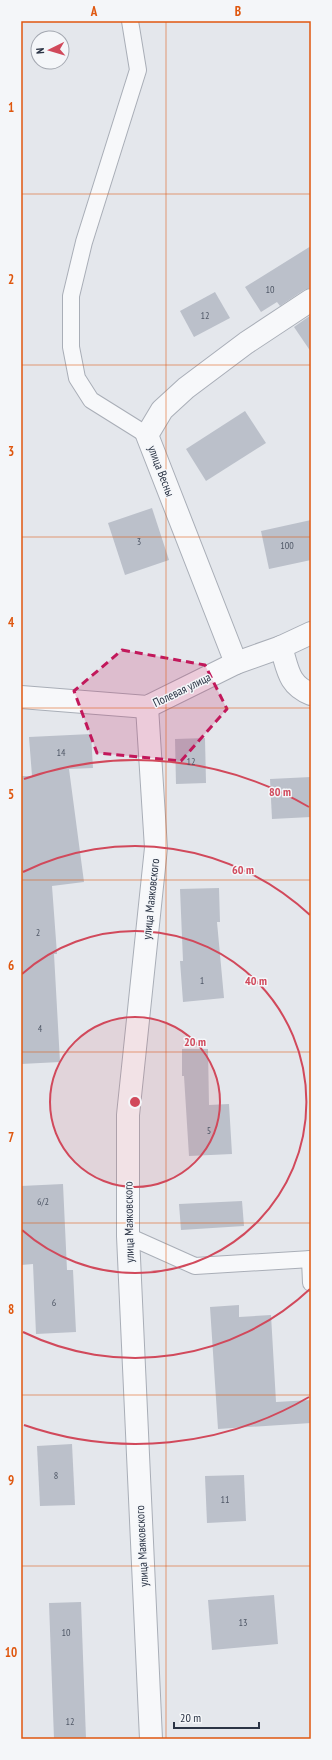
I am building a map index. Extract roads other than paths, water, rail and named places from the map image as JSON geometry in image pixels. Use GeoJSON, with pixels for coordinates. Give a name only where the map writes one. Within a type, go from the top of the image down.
{"type":"FeatureCollection","features":[{"type":"Feature","properties":{"kind":"street","name":"улица Весны"},"geometry":{"type":"LineString","coordinates":[[236,663],[147,435],[162,410],[186,388],[246,343],[311,300]]}},
{"type":"Feature","properties":{"kind":"street","name":"Полевая улица"},"geometry":{"type":"LineString","coordinates":[[21,697],[147,707],[236,663],[281,647],[311,633]]}},
{"type":"Feature","properties":{"kind":"street"},"geometry":{"type":"LineString","coordinates":[[281,647],[291,679],[300,690],[311,694]]}},
{"type":"Feature","properties":{"kind":"street","name":"улица Маяковского"},"geometry":{"type":"LineString","coordinates":[[147,707],[156,848],[128,1115],[128,1236],[151,1739]]}},
{"type":"Feature","properties":{"kind":"lane"},"geometry":{"type":"LineString","coordinates":[[130,21],[138,70],[82,250],[71,296],[71,347],[77,378],[92,400],[147,435]]}},
{"type":"Feature","properties":{"kind":"lane"},"geometry":{"type":"LineString","coordinates":[[128,1236],[194,1266],[310,1259],[311,1283]]}}]}
